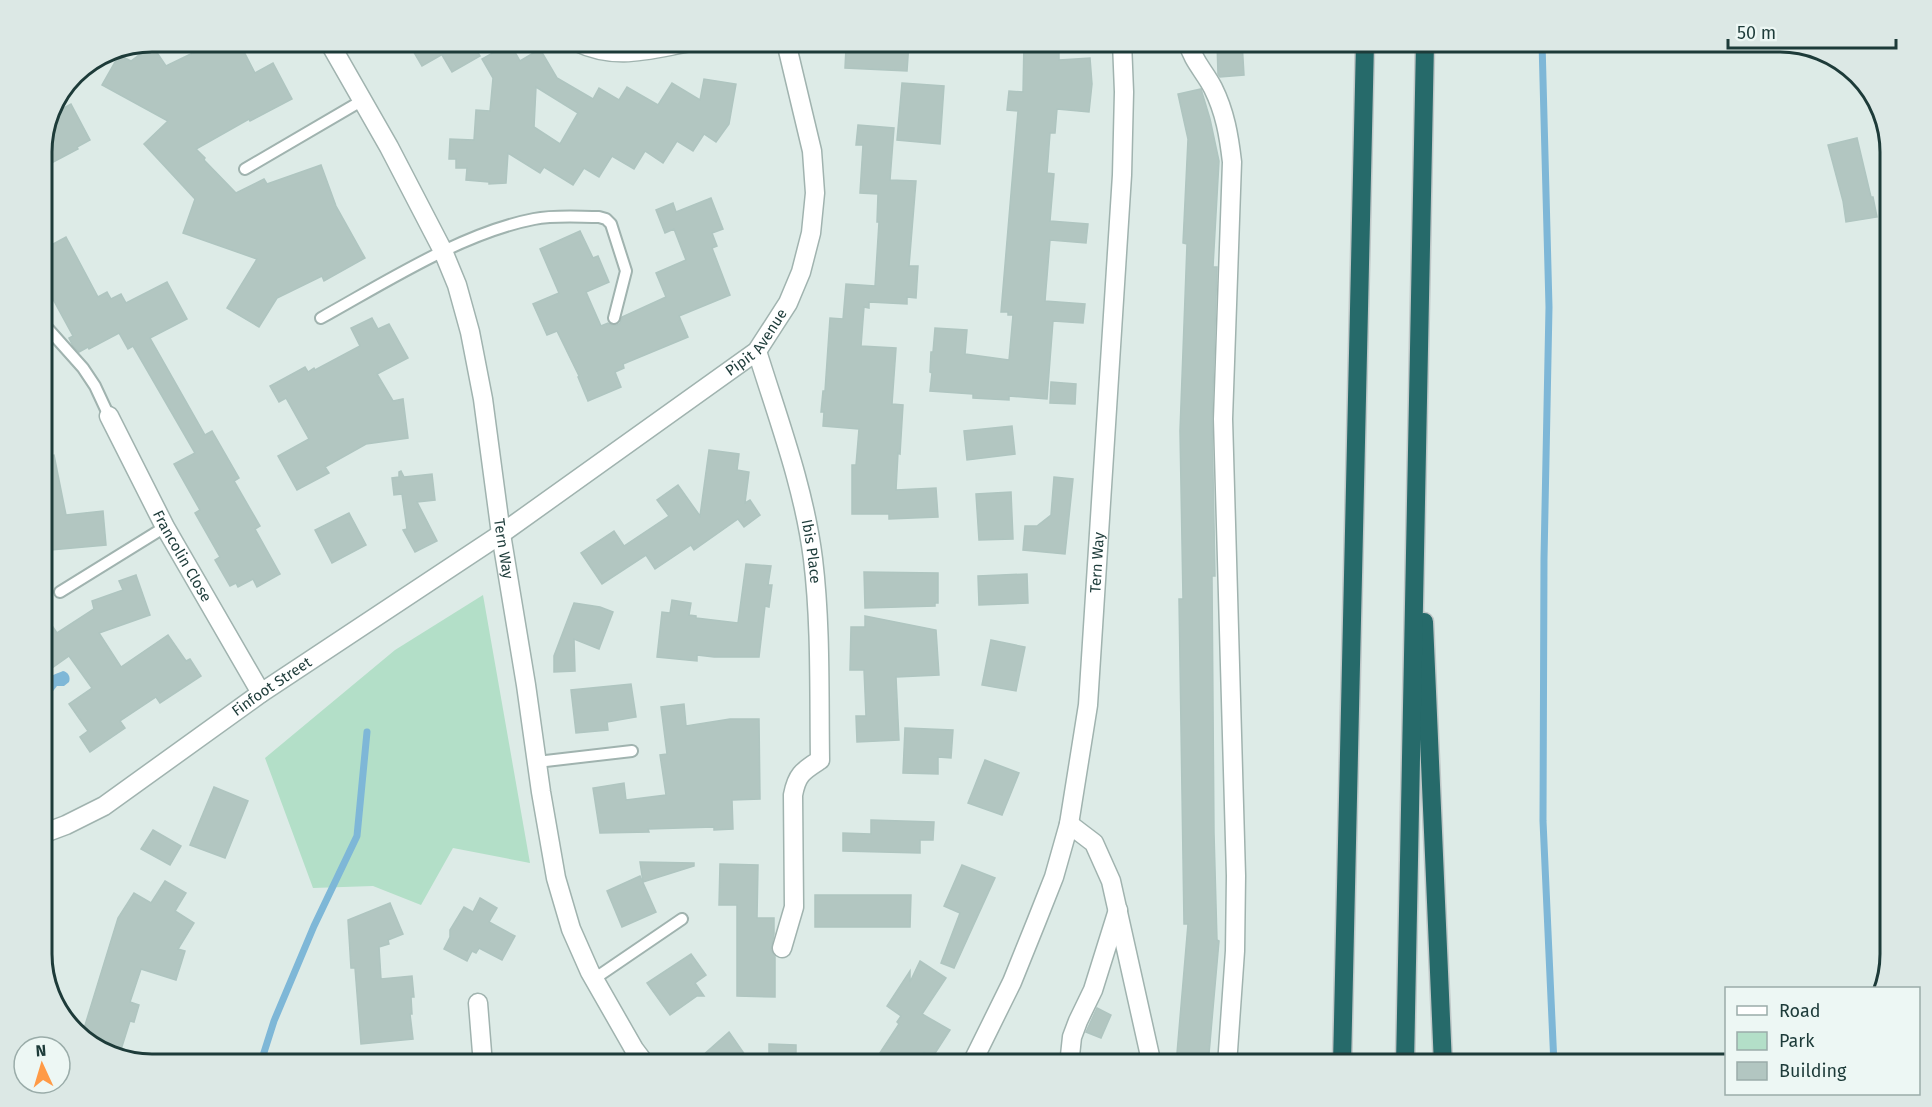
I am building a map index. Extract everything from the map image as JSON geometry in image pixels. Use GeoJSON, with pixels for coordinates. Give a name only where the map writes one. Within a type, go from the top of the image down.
{"type":"FeatureCollection","features":[{"type":"Feature","properties":{"kind":"highway"},"geometry":{"type":"LineString","coordinates":[[1342,1054],[1365,52]]}},
{"type":"Feature","properties":{"kind":"highway"},"geometry":{"type":"LineString","coordinates":[[1405,1054],[1425,52]]}},
{"type":"Feature","properties":{"kind":"highway"},"geometry":{"type":"LineString","coordinates":[[1416,431],[1443,1054]]}},
{"type":"Feature","properties":{"kind":"street","name":"Tern Way"},"geometry":{"type":"LineString","coordinates":[[335,52],[389,147],[443,251],[457,285],[470,332],[483,399],[501,534],[556,878],[571,929],[594,979],[638,1054]]}},
{"type":"Feature","properties":{"kind":"street"},"geometry":{"type":"LineString","coordinates":[[606,52],[644,52]]}},
{"type":"Feature","properties":{"kind":"street","name":"Pipit Avenue"},"geometry":{"type":"LineString","coordinates":[[501,534],[757,351],[788,303],[801,272],[811,232],[815,193],[812,151],[788,52]]}},
{"type":"Feature","properties":{"kind":"street","name":"Tern Way"},"geometry":{"type":"LineString","coordinates":[[976,1054],[1012,982],[1054,877],[1069,824],[1088,705],[1122,174],[1122,52]]}},
{"type":"Feature","properties":{"kind":"street"},"geometry":{"type":"LineString","coordinates":[[1191,52],[1206,75],[1222,110],[1229,136],[1232,162],[1223,419],[1236,876],[1235,941],[1228,1054]]}},
{"type":"Feature","properties":{"kind":"street","name":"Ibis Place"},"geometry":{"type":"LineString","coordinates":[[757,351],[794,469],[804,510],[813,558],[817,617],[820,760],[802,772],[796,781],[793,795],[794,907],[782,948]]}},
{"type":"Feature","properties":{"kind":"street","name":"Francolin Close"},"geometry":{"type":"LineString","coordinates":[[109,416],[165,526],[261,693]]}},
{"type":"Feature","properties":{"kind":"street","name":"Finfoot Street"},"geometry":{"type":"LineString","coordinates":[[53,830],[104,806],[261,693],[501,534]]}},
{"type":"Feature","properties":{"kind":"street"},"geometry":{"type":"LineString","coordinates":[[1069,824],[1094,843],[1111,881],[1150,1054]]}},
{"type":"Feature","properties":{"kind":"street"},"geometry":{"type":"LineString","coordinates":[[1070,1054],[1075,1029],[1093,990],[1118,909]]}},
{"type":"Feature","properties":{"kind":"street"},"geometry":{"type":"LineString","coordinates":[[478,1003],[482,1054]]}},
{"type":"Feature","properties":{"kind":"lane"},"geometry":{"type":"LineString","coordinates":[[245,169],[363,100]]}},
{"type":"Feature","properties":{"kind":"lane"},"geometry":{"type":"LineString","coordinates":[[321,318],[443,251],[509,225],[553,216],[599,217],[611,224],[626,271],[614,318]]}},
{"type":"Feature","properties":{"kind":"lane"},"geometry":{"type":"LineString","coordinates":[[53,334],[83,368],[95,386],[109,416]]}},
{"type":"Feature","properties":{"kind":"lane"},"geometry":{"type":"LineString","coordinates":[[60,592],[165,526]]}},
{"type":"Feature","properties":{"kind":"lane"},"geometry":{"type":"LineString","coordinates":[[537,762],[632,751]]}},
{"type":"Feature","properties":{"kind":"lane"},"geometry":{"type":"LineString","coordinates":[[594,979],[682,919]]}},
{"type":"Feature","properties":{"kind":"green space"},"geometry":{"type":"Polygon","coordinates":[[[483,595],[530,863],[453,848],[421,905],[373,886],[313,888],[265,758],[395,650],[483,595]]]}},
{"type":"Feature","properties":{"kind":"water"},"geometry":{"type":"Polygon","coordinates":[[[66,672],[70,678],[69,682],[64,686],[57,686],[53,691],[53,675],[66,672]]]}},
{"type":"Feature","properties":{"kind":"building"},"geometry":{"type":"Polygon","coordinates":[[[157,52],[166,66],[195,52],[244,52],[255,73],[273,63],[292,99],[250,121],[249,119],[196,149],[236,193],[264,179],[267,184],[321,165],[336,206],[365,258],[324,281],[322,276],[277,298],[259,327],[227,308],[257,259],[183,233],[195,199],[144,144],[168,121],[102,85],[116,60],[123,57],[131,61],[141,53],[157,52]]]}},
{"type":"Feature","properties":{"kind":"building"},"geometry":{"type":"Polygon","coordinates":[[[414,52],[446,52],[422,66],[414,52]]]}},
{"type":"Feature","properties":{"kind":"building"},"geometry":{"type":"Polygon","coordinates":[[[447,52],[478,52],[480,56],[452,72],[442,55],[447,52]]]}},
{"type":"Feature","properties":{"kind":"building"},"geometry":{"type":"Polygon","coordinates":[[[494,52],[515,52],[520,61],[535,52],[542,52],[557,78],[593,99],[599,88],[619,100],[627,87],[658,105],[672,83],[700,100],[704,79],[736,84],[729,124],[716,142],[704,134],[693,151],[677,141],[663,163],[645,151],[634,169],[612,156],[599,177],[584,168],[573,185],[544,167],[540,173],[508,153],[506,183],[489,184],[489,182],[466,180],[467,168],[456,168],[456,159],[449,159],[450,139],[474,140],[476,110],[490,111],[493,78],[482,59],[494,52]],[[536,87],[534,127],[560,144],[578,113],[536,87]]]}},
{"type":"Feature","properties":{"kind":"building"},"geometry":{"type":"Polygon","coordinates":[[[846,52],[908,52],[907,71],[845,68],[846,52]]]}},
{"type":"Feature","properties":{"kind":"building"},"geometry":{"type":"Polygon","coordinates":[[[1024,52],[1059,52],[1059,60],[1090,58],[1092,84],[1089,112],[1057,109],[1055,133],[1050,133],[1047,173],[1054,174],[1050,221],[1088,224],[1086,243],[1050,240],[1045,301],[1085,304],[1083,323],[1053,321],[1047,399],[1009,396],[1009,400],[973,398],[973,394],[930,391],[931,352],[933,352],[935,328],[967,330],[965,354],[1009,360],[1013,315],[1001,312],[1018,111],[1007,110],[1009,91],[1023,92],[1024,52]]]}},
{"type":"Feature","properties":{"kind":"building"},"geometry":{"type":"Polygon","coordinates":[[[1217,52],[1243,52],[1244,75],[1220,77],[1217,52]]]}},
{"type":"Feature","properties":{"kind":"building"},"geometry":{"type":"Polygon","coordinates":[[[902,83],[944,86],[940,144],[897,140],[902,83]]]}},
{"type":"Feature","properties":{"kind":"building"},"geometry":{"type":"Polygon","coordinates":[[[1201,89],[1219,161],[1213,267],[1217,267],[1212,419],[1215,576],[1212,576],[1214,833],[1217,940],[1219,941],[1209,1054],[1177,1054],[1188,924],[1184,924],[1179,599],[1183,599],[1180,431],[1187,244],[1183,243],[1188,139],[1178,94],[1201,89]]]}},
{"type":"Feature","properties":{"kind":"building"},"geometry":{"type":"Polygon","coordinates":[[[71,104],[90,140],[53,162],[56,127],[63,108],[71,104]]]}},
{"type":"Feature","properties":{"kind":"building"},"geometry":{"type":"Polygon","coordinates":[[[858,125],[894,128],[890,180],[916,181],[909,266],[918,266],[916,298],[907,297],[907,304],[869,302],[869,308],[864,307],[861,346],[896,348],[892,404],[903,405],[896,490],[936,488],[938,517],[889,519],[889,514],[852,514],[852,465],[856,465],[859,429],[823,426],[824,412],[821,412],[823,391],[825,391],[830,318],[843,319],[846,284],[875,286],[879,222],[877,222],[878,194],[860,193],[863,145],[856,145],[858,125]]]}},
{"type":"Feature","properties":{"kind":"building"},"geometry":{"type":"Polygon","coordinates":[[[1857,138],[1877,217],[1846,222],[1843,201],[1828,145],[1857,138]]]}},
{"type":"Feature","properties":{"kind":"building"},"geometry":{"type":"Polygon","coordinates":[[[711,198],[723,229],[712,233],[717,246],[712,248],[730,295],[679,316],[688,337],[623,364],[624,368],[615,372],[621,387],[588,401],[579,376],[557,331],[547,335],[533,304],[559,293],[540,249],[580,231],[593,258],[598,256],[609,282],[586,292],[601,326],[608,323],[617,325],[622,317],[666,297],[656,273],[686,260],[674,229],[665,233],[656,210],[673,203],[676,212],[711,198]]]}},
{"type":"Feature","properties":{"kind":"building"},"geometry":{"type":"Polygon","coordinates":[[[66,237],[98,297],[107,292],[111,299],[121,294],[126,303],[167,282],[187,319],[150,338],[205,435],[212,431],[239,478],[234,481],[260,526],[255,529],[280,574],[257,587],[253,579],[238,587],[236,583],[230,586],[215,560],[220,557],[195,513],[200,510],[174,464],[195,453],[133,346],[128,349],[119,333],[79,352],[73,346],[69,338],[73,336],[53,299],[53,244],[66,237]]]}},
{"type":"Feature","properties":{"kind":"building"},"geometry":{"type":"Polygon","coordinates":[[[372,318],[378,329],[389,324],[408,358],[377,374],[393,401],[403,399],[408,438],[366,444],[325,467],[329,473],[297,490],[278,456],[309,439],[286,398],[279,402],[270,386],[305,367],[308,372],[314,368],[315,370],[360,346],[351,328],[372,318]]]}},
{"type":"Feature","properties":{"kind":"building"},"geometry":{"type":"Polygon","coordinates":[[[1051,382],[1076,384],[1075,404],[1050,403],[1051,382]]]}},
{"type":"Feature","properties":{"kind":"building"},"geometry":{"type":"Polygon","coordinates":[[[1012,426],[1015,454],[967,460],[964,431],[1012,426]]]}},
{"type":"Feature","properties":{"kind":"building"},"geometry":{"type":"Polygon","coordinates":[[[709,450],[739,454],[737,470],[749,472],[745,503],[750,500],[760,515],[744,527],[738,519],[694,550],[691,545],[655,569],[646,555],[602,584],[581,553],[614,531],[624,546],[669,516],[657,500],[678,485],[700,516],[709,450]]]}},
{"type":"Feature","properties":{"kind":"building"},"geometry":{"type":"Polygon","coordinates":[[[53,455],[66,515],[103,511],[106,545],[53,550],[53,455]]]}},
{"type":"Feature","properties":{"kind":"building"},"geometry":{"type":"Polygon","coordinates":[[[401,471],[404,477],[432,474],[435,500],[417,502],[437,541],[415,552],[403,530],[407,529],[402,494],[394,495],[392,478],[399,477],[401,471]]]}},
{"type":"Feature","properties":{"kind":"building"},"geometry":{"type":"Polygon","coordinates":[[[1054,477],[1073,479],[1065,554],[1023,550],[1025,526],[1037,526],[1051,515],[1054,477]]]}},
{"type":"Feature","properties":{"kind":"building"},"geometry":{"type":"Polygon","coordinates":[[[1011,492],[1013,539],[979,540],[976,494],[1011,492]]]}},
{"type":"Feature","properties":{"kind":"building"},"geometry":{"type":"Polygon","coordinates":[[[349,513],[366,545],[332,563],[315,530],[349,513]]]}},
{"type":"Feature","properties":{"kind":"building"},"geometry":{"type":"Polygon","coordinates":[[[746,564],[771,566],[768,585],[772,585],[769,607],[765,606],[759,657],[697,655],[697,661],[657,657],[662,612],[670,613],[672,600],[691,603],[689,615],[696,616],[696,618],[738,623],[746,564]]]}},
{"type":"Feature","properties":{"kind":"building"},"geometry":{"type":"Polygon","coordinates":[[[864,572],[938,573],[938,603],[935,603],[935,606],[865,608],[864,572]]]}},
{"type":"Feature","properties":{"kind":"building"},"geometry":{"type":"Polygon","coordinates":[[[1027,574],[1028,603],[979,605],[978,576],[1027,574]]]}},
{"type":"Feature","properties":{"kind":"building"},"geometry":{"type":"Polygon","coordinates":[[[136,575],[150,615],[99,633],[121,667],[168,635],[186,661],[190,659],[201,676],[160,703],[156,697],[120,721],[125,728],[90,752],[80,737],[88,731],[69,704],[92,688],[69,656],[53,667],[53,627],[57,633],[94,609],[92,601],[123,590],[119,581],[136,575]]]}},
{"type":"Feature","properties":{"kind":"building"},"geometry":{"type":"Polygon","coordinates":[[[574,603],[600,607],[613,612],[599,649],[574,639],[575,671],[554,672],[554,656],[574,603]]]}},
{"type":"Feature","properties":{"kind":"building"},"geometry":{"type":"Polygon","coordinates":[[[865,616],[936,630],[939,675],[896,677],[899,740],[857,742],[856,716],[866,716],[864,670],[850,670],[851,627],[865,627],[865,616]]]}},
{"type":"Feature","properties":{"kind":"building"},"geometry":{"type":"Polygon","coordinates":[[[991,640],[1025,647],[1016,691],[982,685],[991,640]]]}},
{"type":"Feature","properties":{"kind":"building"},"geometry":{"type":"Polygon","coordinates":[[[631,684],[636,717],[607,722],[608,730],[576,733],[571,690],[631,684]]]}},
{"type":"Feature","properties":{"kind":"building"},"geometry":{"type":"Polygon","coordinates":[[[684,704],[686,726],[730,719],[759,719],[760,799],[732,800],[733,829],[714,830],[714,827],[600,833],[593,788],[624,783],[626,800],[666,795],[660,755],[667,754],[661,707],[684,704]]]}},
{"type":"Feature","properties":{"kind":"building"},"geometry":{"type":"Polygon","coordinates":[[[905,728],[953,730],[951,758],[938,757],[938,774],[903,773],[905,728]]]}},
{"type":"Feature","properties":{"kind":"building"},"geometry":{"type":"Polygon","coordinates":[[[985,760],[1019,773],[1002,815],[968,803],[985,760]]]}},
{"type":"Feature","properties":{"kind":"building"},"geometry":{"type":"Polygon","coordinates":[[[214,787],[248,801],[225,858],[190,845],[214,787]]]}},
{"type":"Feature","properties":{"kind":"building"},"geometry":{"type":"Polygon","coordinates":[[[871,820],[934,822],[933,840],[920,840],[920,853],[843,851],[843,833],[871,834],[871,820]]]}},
{"type":"Feature","properties":{"kind":"building"},"geometry":{"type":"Polygon","coordinates":[[[153,830],[181,846],[170,865],[141,849],[153,830]]]}},
{"type":"Feature","properties":{"kind":"building"},"geometry":{"type":"Polygon","coordinates":[[[640,862],[694,863],[694,866],[643,882],[640,862]]]}},
{"type":"Feature","properties":{"kind":"building"},"geometry":{"type":"Polygon","coordinates":[[[720,864],[758,865],[757,918],[774,918],[771,950],[775,957],[775,997],[737,996],[737,905],[719,905],[720,864]]]}},
{"type":"Feature","properties":{"kind":"building"},"geometry":{"type":"Polygon","coordinates":[[[962,865],[995,878],[954,968],[941,963],[960,913],[944,906],[962,865]]]}},
{"type":"Feature","properties":{"kind":"building"},"geometry":{"type":"Polygon","coordinates":[[[640,876],[656,912],[622,927],[607,891],[640,876]]]}},
{"type":"Feature","properties":{"kind":"building"},"geometry":{"type":"Polygon","coordinates":[[[165,881],[186,893],[175,911],[194,923],[178,949],[185,951],[176,980],[141,969],[130,1002],[139,1005],[134,1022],[130,1021],[121,1049],[103,1041],[84,1027],[118,918],[134,893],[151,903],[165,881]]]}},
{"type":"Feature","properties":{"kind":"building"},"geometry":{"type":"Polygon","coordinates":[[[815,895],[911,895],[910,927],[815,927],[815,895]]]}},
{"type":"Feature","properties":{"kind":"building"},"geometry":{"type":"Polygon","coordinates":[[[480,898],[497,908],[489,922],[515,936],[502,960],[479,948],[476,953],[472,951],[467,961],[444,949],[450,937],[450,930],[464,907],[473,912],[480,898]]]}},
{"type":"Feature","properties":{"kind":"building"},"geometry":{"type":"Polygon","coordinates":[[[390,903],[403,934],[388,940],[389,944],[379,947],[381,979],[412,976],[414,997],[411,997],[412,1014],[410,1014],[413,1039],[361,1044],[355,968],[351,968],[348,920],[390,903]]]}},
{"type":"Feature","properties":{"kind":"building"},"geometry":{"type":"Polygon","coordinates":[[[691,954],[706,975],[695,983],[704,996],[697,996],[670,1015],[647,983],[691,954]]]}},
{"type":"Feature","properties":{"kind":"building"},"geometry":{"type":"Polygon","coordinates":[[[920,961],[946,978],[922,1014],[950,1030],[935,1054],[924,1052],[923,1054],[879,1054],[899,1024],[897,1022],[901,1016],[887,1006],[910,971],[910,982],[920,961]]]}},
{"type":"Feature","properties":{"kind":"building"},"geometry":{"type":"Polygon","coordinates":[[[1097,1008],[1111,1015],[1101,1038],[1086,1032],[1097,1008]]]}},
{"type":"Feature","properties":{"kind":"building"},"geometry":{"type":"Polygon","coordinates":[[[729,1032],[744,1054],[704,1054],[729,1032]]]}},
{"type":"Feature","properties":{"kind":"building"},"geometry":{"type":"Polygon","coordinates":[[[769,1044],[796,1045],[796,1054],[769,1054],[769,1044]]]}},
{"type":"Feature","properties":{"kind":"waterway"},"geometry":{"type":"LineString","coordinates":[[1542,52],[1549,307],[1544,559],[1543,821],[1554,1054]]}},
{"type":"Feature","properties":{"kind":"waterway"},"geometry":{"type":"LineString","coordinates":[[264,1054],[274,1021],[314,926],[357,836],[367,732]]}}]}
